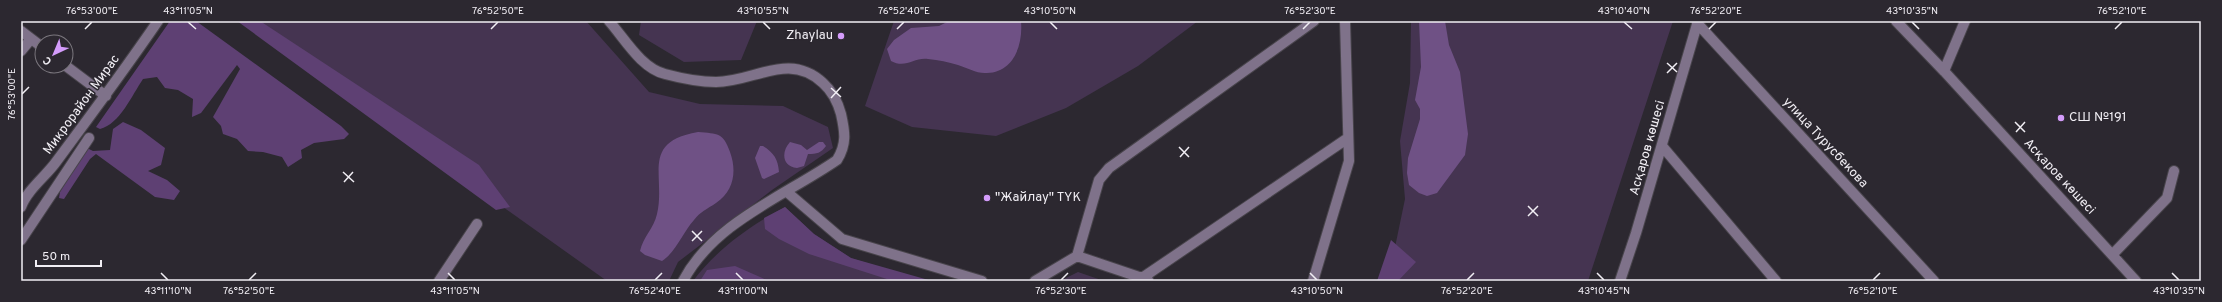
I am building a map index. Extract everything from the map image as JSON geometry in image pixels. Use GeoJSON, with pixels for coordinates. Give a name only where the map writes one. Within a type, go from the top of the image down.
{"type":"FeatureCollection","features":[{"type":"Feature","properties":{"kind":"street","name":"Микрорайон Мирас"},"geometry":{"type":"LineString","coordinates":[[22,202],[47,174],[106,96],[158,21]]}},
{"type":"Feature","properties":{"kind":"street"},"geometry":{"type":"LineString","coordinates":[[609,21],[642,61],[665,74],[716,82],[745,77],[766,71],[795,69],[814,74],[826,85],[839,105],[846,139],[843,151],[837,160],[734,225],[697,260],[682,281]]}},
{"type":"Feature","properties":{"kind":"street"},"geometry":{"type":"LineString","coordinates":[[1035,281],[1077,256],[1099,180],[1109,168],[1314,21]]}},
{"type":"Feature","properties":{"kind":"street"},"geometry":{"type":"LineString","coordinates":[[1313,281],[1349,161],[1345,21]]}},
{"type":"Feature","properties":{"kind":"street","name":"Асқаров көшесі"},"geometry":{"type":"LineString","coordinates":[[1896,21],[2113,254],[2136,281]]}},
{"type":"Feature","properties":{"kind":"street"},"geometry":{"type":"LineString","coordinates":[[1944,71],[1965,21]]}},
{"type":"Feature","properties":{"kind":"street","name":"Асқаров көшесі"},"geometry":{"type":"LineString","coordinates":[[1620,281],[1636,233],[1698,22]]}},
{"type":"Feature","properties":{"kind":"street","name":"улица Турусбекова"},"geometry":{"type":"LineString","coordinates":[[1698,22],[1934,281]]}},
{"type":"Feature","properties":{"kind":"street"},"geometry":{"type":"LineString","coordinates":[[21,31],[34,41]]}},
{"type":"Feature","properties":{"kind":"street"},"geometry":{"type":"LineString","coordinates":[[21,51],[31,39]]}},
{"type":"Feature","properties":{"kind":"street","name":"Микрорайон Мирас"},"geometry":{"type":"LineString","coordinates":[[74,72],[106,96]]}},
{"type":"Feature","properties":{"kind":"street"},"geometry":{"type":"LineString","coordinates":[[21,240],[89,138]]}},
{"type":"Feature","properties":{"kind":"street"},"geometry":{"type":"LineString","coordinates":[[1077,256],[1146,280],[1348,138]]}},
{"type":"Feature","properties":{"kind":"street"},"geometry":{"type":"LineString","coordinates":[[1662,146],[1776,281]]}},
{"type":"Feature","properties":{"kind":"street"},"geometry":{"type":"LineString","coordinates":[[2113,254],[2167,198],[2174,171]]}},
{"type":"Feature","properties":{"kind":"street"},"geometry":{"type":"LineString","coordinates":[[787,192],[842,239],[982,281]]}},
{"type":"Feature","properties":{"kind":"street"},"geometry":{"type":"LineString","coordinates":[[439,281],[477,224]]}},
{"type":"Feature","properties":{"kind":"shaded area"},"geometry":{"type":"Polygon","coordinates":[[[170,21],[196,21],[341,126],[349,134],[344,139],[314,143],[301,150],[302,158],[288,167],[282,157],[263,152],[248,151],[237,139],[223,134],[221,126],[213,117],[240,69],[237,65],[201,113],[192,117],[193,99],[178,90],[165,88],[157,77],[143,79],[125,108],[114,121],[100,129],[96,127],[170,21]]]}},
{"type":"Feature","properties":{"kind":"shaded area"},"geometry":{"type":"Polygon","coordinates":[[[237,21],[260,21],[479,165],[510,207],[496,210],[237,21]]]}},
{"type":"Feature","properties":{"kind":"shaded area"},"geometry":{"type":"Polygon","coordinates":[[[242,21],[586,21],[649,92],[700,104],[783,106],[828,127],[833,148],[772,190],[678,262],[669,281],[607,281],[242,21]]]}},
{"type":"Feature","properties":{"kind":"shaded area"},"geometry":{"type":"Polygon","coordinates":[[[641,21],[757,21],[741,60],[684,62],[639,35],[641,21]]]}},
{"type":"Feature","properties":{"kind":"shaded area"},"geometry":{"type":"Polygon","coordinates":[[[894,21],[1198,21],[1138,66],[1066,108],[996,136],[912,127],[865,106],[894,21]]]}},
{"type":"Feature","properties":{"kind":"shaded area"},"geometry":{"type":"Polygon","coordinates":[[[949,21],[1021,21],[1019,47],[1011,62],[1004,68],[987,73],[980,73],[962,66],[932,59],[923,59],[901,64],[891,61],[887,49],[894,40],[911,28],[939,26],[949,21]]]}},
{"type":"Feature","properties":{"kind":"shaded area"},"geometry":{"type":"Polygon","coordinates":[[[1411,21],[1673,21],[1588,281],[1388,281],[1405,199],[1400,141],[1410,83],[1411,21]]]}},
{"type":"Feature","properties":{"kind":"shaded area"},"geometry":{"type":"Polygon","coordinates":[[[1419,21],[1445,21],[1449,45],[1460,72],[1468,134],[1465,155],[1437,193],[1427,196],[1419,193],[1409,185],[1407,173],[1408,158],[1420,119],[1420,109],[1415,100],[1421,67],[1419,21]]]}},
{"type":"Feature","properties":{"kind":"shaded area"},"geometry":{"type":"Polygon","coordinates":[[[123,122],[141,130],[165,148],[161,165],[148,171],[167,180],[180,191],[174,200],[155,197],[96,154],[90,159],[64,199],[59,198],[60,192],[87,148],[93,151],[110,150],[113,129],[123,122]]]}},
{"type":"Feature","properties":{"kind":"shaded area"},"geometry":{"type":"Polygon","coordinates":[[[698,132],[719,135],[725,141],[730,152],[733,166],[730,187],[722,198],[696,217],[675,247],[662,261],[645,255],[640,251],[641,246],[656,219],[659,200],[659,162],[662,152],[668,144],[680,137],[698,132]]]}},
{"type":"Feature","properties":{"kind":"shaded area"},"geometry":{"type":"Polygon","coordinates":[[[790,142],[801,145],[807,150],[819,142],[823,142],[826,146],[818,153],[808,154],[804,166],[797,168],[788,164],[784,158],[785,150],[790,142]]]}},
{"type":"Feature","properties":{"kind":"shaded area"},"geometry":{"type":"Polygon","coordinates":[[[760,146],[763,146],[773,154],[779,172],[764,179],[762,178],[755,158],[760,146]]]}},
{"type":"Feature","properties":{"kind":"shaded area"},"geometry":{"type":"Polygon","coordinates":[[[785,207],[814,234],[851,258],[923,281],[693,281],[702,269],[735,239],[759,222],[785,207]]]}},
{"type":"Feature","properties":{"kind":"shaded area"},"geometry":{"type":"Polygon","coordinates":[[[785,207],[814,234],[851,258],[932,281],[893,281],[809,254],[779,239],[765,229],[764,218],[785,207]]]}},
{"type":"Feature","properties":{"kind":"shaded area"},"geometry":{"type":"Polygon","coordinates":[[[1391,240],[1416,262],[1398,281],[1377,281],[1391,240]]]}},
{"type":"Feature","properties":{"kind":"shaded area"},"geometry":{"type":"Polygon","coordinates":[[[735,266],[769,281],[700,281],[707,270],[735,266]]]}},
{"type":"Feature","properties":{"kind":"shaded area"},"geometry":{"type":"Polygon","coordinates":[[[1078,272],[1104,281],[1060,281],[1078,272]]]}},
{"type":"Feature","properties":{"kind":"place","name":"Zhaylau"},"geometry":{"type":"Point","coordinates":[841,36]}},
{"type":"Feature","properties":{"kind":"place","name":"СШ №191"},"geometry":{"type":"Point","coordinates":[2061,118]}},
{"type":"Feature","properties":{"kind":"place","name":"\"Жайлау\" ТҮК"},"geometry":{"type":"Point","coordinates":[987,198]}}]}
